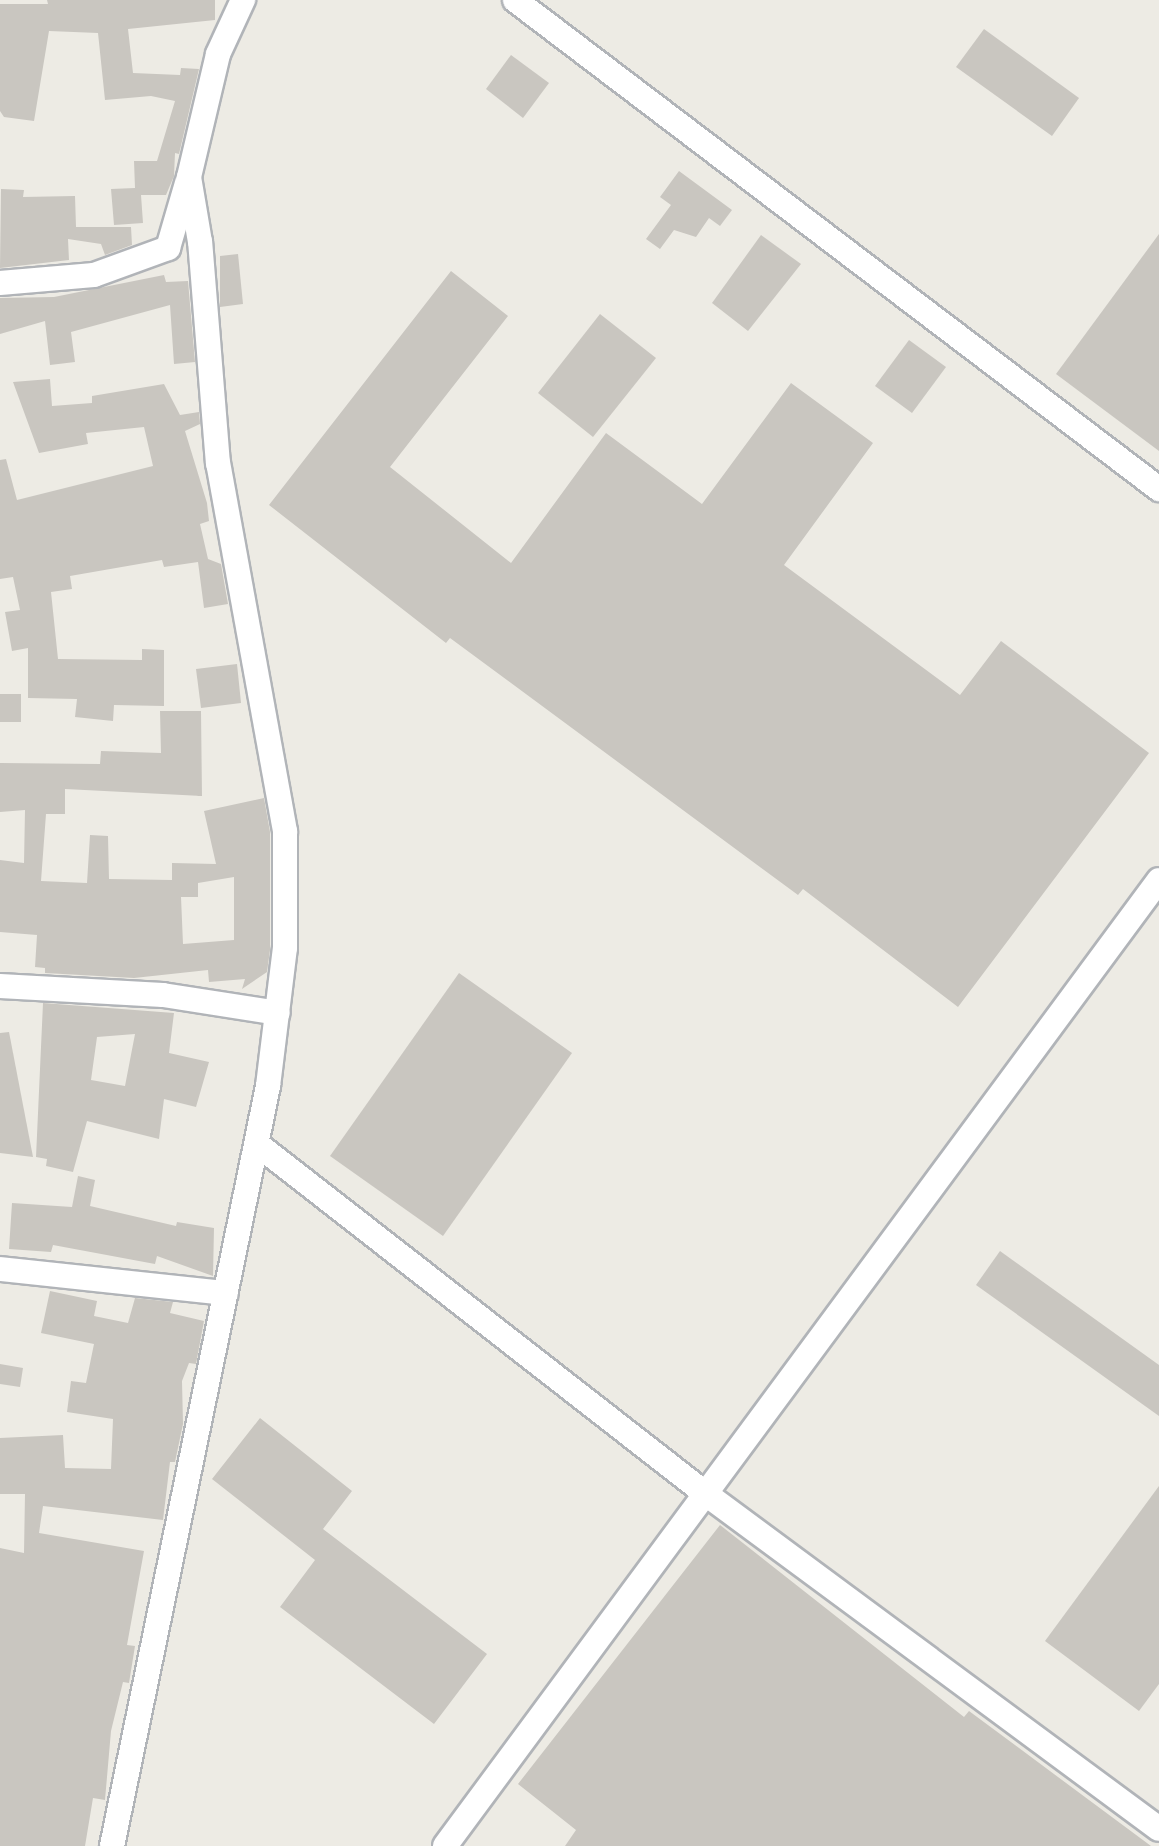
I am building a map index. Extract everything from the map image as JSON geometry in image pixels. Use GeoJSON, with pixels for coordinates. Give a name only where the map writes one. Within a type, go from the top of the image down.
{"type":"FeatureCollection","features":[{"type":"Feature","properties":{"kind":"street"},"geometry":{"type":"LineString","coordinates":[[0,283],[94,275],[168,248],[189,177],[218,54],[243,0]]}},
{"type":"Feature","properties":{"kind":"street"},"geometry":{"type":"LineString","coordinates":[[515,0],[1159,489]]}},
{"type":"Feature","properties":{"kind":"street"},"geometry":{"type":"LineString","coordinates":[[112,1846],[257,1144],[285,948],[285,831],[218,464],[200,242],[189,177]]}},
{"type":"Feature","properties":{"kind":"street"},"geometry":{"type":"LineString","coordinates":[[445,1846],[1159,880]]}},
{"type":"Feature","properties":{"kind":"street"},"geometry":{"type":"LineString","coordinates":[[0,986],[163,995],[278,1013]]}},
{"type":"Feature","properties":{"kind":"street"},"geometry":{"type":"LineString","coordinates":[[257,1144],[706,1494],[1159,1829]]}},
{"type":"Feature","properties":{"kind":"street"},"geometry":{"type":"LineString","coordinates":[[0,1269],[226,1293]]}},
{"type":"Feature","properties":{"kind":"building"},"geometry":{"type":"Polygon","coordinates":[[[47,0],[215,0],[215,20],[128,29],[133,73],[180,75],[181,68],[199,69],[179,154],[175,153],[174,176],[166,195],[141,195],[143,223],[114,225],[111,189],[135,188],[134,161],[157,161],[175,101],[151,96],[105,100],[98,33],[49,31],[34,121],[4,117],[0,111],[0,4],[48,4],[47,0]]]}},
{"type":"Feature","properties":{"kind":"building"},"geometry":{"type":"Polygon","coordinates":[[[984,29],[1079,98],[1052,136],[956,67],[984,29]]]}},
{"type":"Feature","properties":{"kind":"building"},"geometry":{"type":"Polygon","coordinates":[[[511,55],[549,83],[523,118],[486,89],[511,55]]]}},
{"type":"Feature","properties":{"kind":"building"},"geometry":{"type":"Polygon","coordinates":[[[679,171],[732,210],[720,226],[709,218],[696,237],[674,230],[660,249],[646,239],[671,205],[660,197],[679,171]]]}},
{"type":"Feature","properties":{"kind":"building"},"geometry":{"type":"Polygon","coordinates":[[[1,189],[24,190],[23,197],[75,196],[76,227],[131,227],[132,245],[105,255],[101,244],[68,239],[69,260],[0,268],[1,189]]]}},
{"type":"Feature","properties":{"kind":"building"},"geometry":{"type":"Polygon","coordinates":[[[1159,234],[1159,451],[1056,374],[1159,234]]]}},
{"type":"Feature","properties":{"kind":"building"},"geometry":{"type":"Polygon","coordinates":[[[761,235],[801,264],[748,331],[712,303],[761,235]]]}},
{"type":"Feature","properties":{"kind":"building"},"geometry":{"type":"Polygon","coordinates":[[[238,254],[243,304],[220,307],[220,256],[238,254]]]}},
{"type":"Feature","properties":{"kind":"building"},"geometry":{"type":"Polygon","coordinates":[[[451,271],[508,316],[390,467],[511,563],[606,433],[702,504],[791,383],[873,443],[784,565],[960,695],[1001,641],[1149,753],[958,1007],[803,889],[798,895],[450,638],[446,643],[269,505],[451,271]]]}},
{"type":"Feature","properties":{"kind":"building"},"geometry":{"type":"Polygon","coordinates":[[[164,275],[166,282],[188,281],[195,362],[174,364],[170,305],[71,332],[75,362],[50,365],[45,321],[0,334],[0,298],[54,297],[164,275]]]}},
{"type":"Feature","properties":{"kind":"building"},"geometry":{"type":"Polygon","coordinates":[[[600,314],[656,358],[593,437],[538,393],[600,314]]]}},
{"type":"Feature","properties":{"kind":"building"},"geometry":{"type":"Polygon","coordinates":[[[909,340],[946,367],[912,413],[875,386],[909,340]]]}},
{"type":"Feature","properties":{"kind":"building"},"geometry":{"type":"Polygon","coordinates":[[[50,379],[52,406],[92,403],[92,396],[164,384],[180,415],[199,412],[200,424],[185,431],[207,503],[209,521],[200,524],[208,559],[221,564],[228,604],[204,608],[198,562],[164,567],[162,560],[70,576],[72,589],[51,592],[58,659],[142,660],[142,649],[164,650],[164,706],[114,705],[113,721],[75,717],[77,699],[28,698],[28,648],[12,651],[5,612],[20,610],[13,577],[0,579],[0,460],[6,459],[17,500],[153,466],[144,427],[86,433],[88,444],[39,453],[13,382],[50,379]]]}},
{"type":"Feature","properties":{"kind":"building"},"geometry":{"type":"Polygon","coordinates":[[[237,664],[241,703],[201,708],[196,669],[237,664]]]}},
{"type":"Feature","properties":{"kind":"building"},"geometry":{"type":"Polygon","coordinates":[[[0,694],[21,694],[21,722],[0,722],[0,694]]]}},
{"type":"Feature","properties":{"kind":"building"},"geometry":{"type":"Polygon","coordinates":[[[160,711],[201,711],[202,796],[65,789],[65,814],[46,814],[41,881],[87,883],[90,835],[108,836],[109,879],[172,880],[172,863],[216,864],[204,811],[264,798],[270,832],[270,950],[267,972],[242,989],[245,979],[209,982],[208,970],[134,978],[45,973],[45,968],[35,967],[37,935],[0,932],[0,860],[24,863],[25,810],[0,812],[0,763],[100,764],[101,751],[161,753],[160,711]],[[234,877],[198,883],[198,897],[181,897],[183,944],[234,940],[234,877]]]}},
{"type":"Feature","properties":{"kind":"building"},"geometry":{"type":"Polygon","coordinates":[[[459,973],[572,1053],[443,1236],[330,1156],[459,973]]]}},
{"type":"Feature","properties":{"kind":"building"},"geometry":{"type":"Polygon","coordinates":[[[43,1003],[174,1013],[169,1053],[209,1062],[196,1107],[164,1099],[159,1139],[87,1121],[73,1172],[46,1166],[47,1159],[36,1157],[43,1003]],[[135,1034],[97,1037],[91,1080],[125,1086],[135,1034]]]}},
{"type":"Feature","properties":{"kind":"building"},"geometry":{"type":"Polygon","coordinates":[[[9,1032],[33,1157],[0,1153],[0,1033],[9,1032]]]}},
{"type":"Feature","properties":{"kind":"building"},"geometry":{"type":"Polygon","coordinates":[[[78,1176],[95,1180],[90,1206],[176,1226],[177,1222],[214,1228],[213,1276],[157,1256],[155,1264],[53,1245],[51,1252],[9,1249],[12,1203],[72,1207],[78,1176]]]}},
{"type":"Feature","properties":{"kind":"building"},"geometry":{"type":"Polygon","coordinates":[[[1000,1251],[1159,1365],[1159,1416],[976,1285],[1000,1251]]]}},
{"type":"Feature","properties":{"kind":"building"},"geometry":{"type":"Polygon","coordinates":[[[50,1291],[97,1301],[94,1316],[128,1323],[135,1298],[173,1302],[170,1313],[204,1321],[196,1364],[189,1363],[182,1381],[183,1424],[175,1462],[170,1462],[163,1520],[43,1506],[39,1533],[144,1551],[127,1645],[135,1646],[129,1683],[123,1682],[111,1731],[105,1800],[93,1798],[85,1846],[0,1846],[0,1548],[24,1553],[25,1494],[0,1494],[0,1438],[63,1435],[65,1468],[111,1469],[113,1419],[67,1412],[71,1381],[86,1383],[94,1344],[41,1333],[50,1291]]]}},
{"type":"Feature","properties":{"kind":"building"},"geometry":{"type":"Polygon","coordinates":[[[0,1364],[23,1368],[20,1387],[0,1384],[0,1364]]]}},
{"type":"Feature","properties":{"kind":"building"},"geometry":{"type":"Polygon","coordinates":[[[260,1418],[352,1491],[323,1529],[487,1654],[434,1724],[280,1607],[315,1560],[212,1479],[260,1418]]]}},
{"type":"Feature","properties":{"kind":"building"},"geometry":{"type":"Polygon","coordinates":[[[1159,1486],[1159,1684],[1139,1711],[1045,1641],[1159,1486]]]}},
{"type":"Feature","properties":{"kind":"building"},"geometry":{"type":"Polygon","coordinates":[[[720,1525],[964,1717],[969,1711],[1151,1846],[565,1846],[576,1830],[518,1784],[720,1525]]]}}]}
